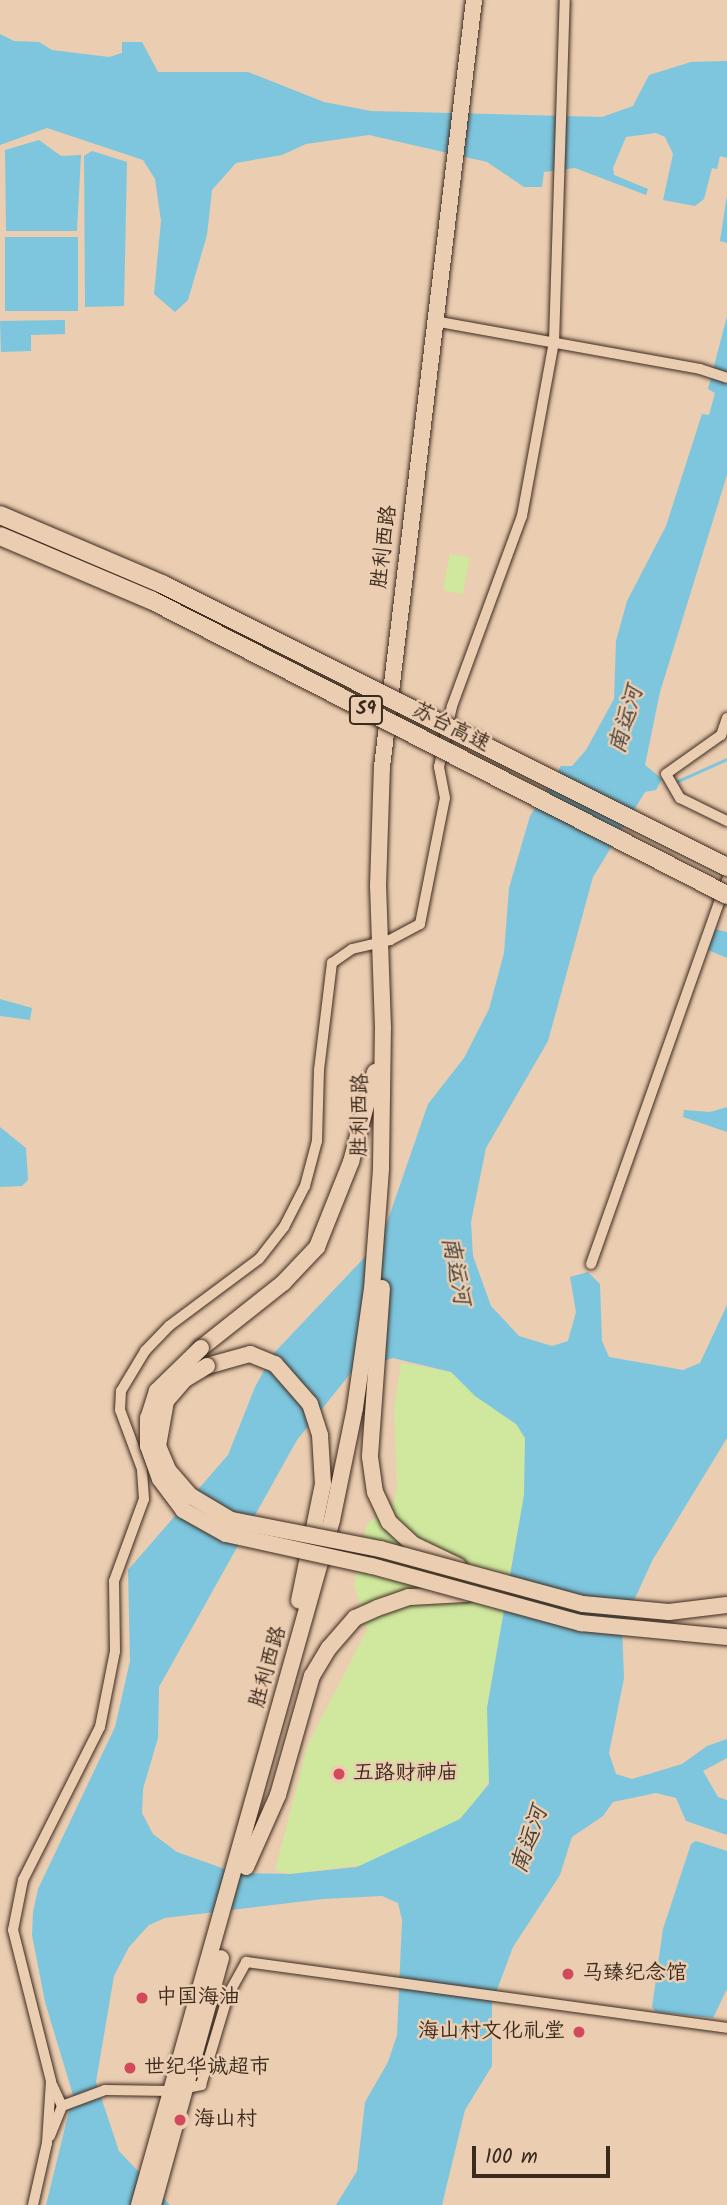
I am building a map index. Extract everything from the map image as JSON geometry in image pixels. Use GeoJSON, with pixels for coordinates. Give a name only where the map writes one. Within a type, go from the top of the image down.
{"type":"FeatureCollection","features":[{"type":"Feature","properties":{"kind":"highway","name":"苏台高速"},"geometry":{"type":"LineString","coordinates":[[0,515],[162,584],[727,867]]}},
{"type":"Feature","properties":{"kind":"highway","name":"苏台高速"},"geometry":{"type":"LineString","coordinates":[[0,536],[151,600],[727,895]]}},
{"type":"Feature","properties":{"kind":"highway"},"geometry":{"type":"LineString","coordinates":[[608,834],[727,905]]}},
{"type":"Feature","properties":{"kind":"main road","name":"胜利西路"},"geometry":{"type":"LineString","coordinates":[[466,107],[474,0]]}},
{"type":"Feature","properties":{"kind":"main road","name":"胜利西路"},"geometry":{"type":"LineString","coordinates":[[242,1869],[275,1723],[332,1520],[355,1408],[373,1275],[395,742],[439,322],[466,107],[484,0]]}},
{"type":"Feature","properties":{"kind":"main road","name":"胜利西路"},"geometry":{"type":"LineString","coordinates":[[139,2205],[152,2182],[342,1524],[365,1411],[382,1288],[392,1166],[385,941]]}},
{"type":"Feature","properties":{"kind":"main road"},"geometry":{"type":"LineString","coordinates":[[383,1028],[351,1162],[317,1248],[283,1283],[201,1348],[157,1391],[148,1418],[148,1446],[160,1479],[183,1510],[226,1534],[581,1623],[727,1637]]}},
{"type":"Feature","properties":{"kind":"main road"},"geometry":{"type":"LineString","coordinates":[[382,1288],[370,1457],[375,1492],[389,1522],[414,1545],[479,1576]]}},
{"type":"Feature","properties":{"kind":"main road"},"geometry":{"type":"LineString","coordinates":[[275,1723],[323,1484],[320,1435],[310,1404],[275,1364],[250,1354],[206,1366],[185,1379],[166,1401],[160,1422],[158,1446],[168,1470],[191,1496],[231,1520],[380,1549],[583,1604],[669,1612],[727,1605]]}},
{"type":"Feature","properties":{"kind":"main road"},"geometry":{"type":"LineString","coordinates":[[242,1869],[278,1795],[312,1676],[355,1618],[409,1597],[472,1594]]}},
{"type":"Feature","properties":{"kind":"main road","name":"胜利西路"},"geometry":{"type":"LineString","coordinates":[[152,2182],[152,2205]]}},
{"type":"Feature","properties":{"kind":"street"},"geometry":{"type":"LineString","coordinates":[[65,2105],[51,2081],[13,1930],[23,1880],[100,1727],[115,1651],[114,1581],[144,1499],[142,1469],[120,1410],[121,1391],[145,1351],[169,1326],[259,1259],[284,1227],[305,1186],[317,1141],[319,1070],[332,963],[352,949],[385,941],[420,924],[445,798],[439,767],[452,706],[522,516],[554,342],[558,107],[565,0]]}},
{"type":"Feature","properties":{"kind":"street"},"geometry":{"type":"LineString","coordinates":[[439,322],[701,369],[727,378]]}},
{"type":"Feature","properties":{"kind":"street"},"geometry":{"type":"LineString","coordinates":[[727,718],[721,735],[666,774],[680,799],[727,821]]}},
{"type":"Feature","properties":{"kind":"street"},"geometry":{"type":"LineString","coordinates":[[590,1264],[727,879]]}},
{"type":"Feature","properties":{"kind":"street"},"geometry":{"type":"LineString","coordinates":[[47,2143],[65,2105],[105,2091],[178,2090],[201,2085],[228,1995],[246,1962],[384,1980],[509,2001],[727,2028]]}},
{"type":"Feature","properties":{"kind":"street"},"geometry":{"type":"LineString","coordinates":[[33,2205],[47,2143],[51,2081]]}},
{"type":"Feature","properties":{"kind":"green space"},"geometry":{"type":"Polygon","coordinates":[[[450,554],[470,558],[463,594],[443,590],[450,554]]]}},
{"type":"Feature","properties":{"kind":"green space"},"geometry":{"type":"Polygon","coordinates":[[[401,1363],[451,1372],[475,1396],[516,1424],[525,1438],[524,1495],[487,1708],[492,1773],[477,1803],[455,1822],[368,1864],[290,1874],[275,1870],[308,1744],[367,1630],[354,1584],[367,1524],[393,1506],[397,1488],[394,1410],[401,1363]]]}},
{"type":"Feature","properties":{"kind":"water"},"geometry":{"type":"Polygon","coordinates":[[[0,34],[14,41],[39,42],[52,50],[109,57],[122,53],[122,42],[142,42],[158,72],[248,72],[324,102],[371,111],[602,117],[633,106],[649,75],[691,62],[727,61],[727,158],[720,156],[717,169],[712,168],[704,199],[695,206],[663,200],[673,154],[665,137],[656,133],[626,137],[613,168],[614,175],[648,189],[646,195],[575,168],[544,172],[542,187],[524,187],[487,162],[369,135],[306,144],[282,155],[236,163],[212,190],[207,235],[188,300],[175,312],[154,294],[161,221],[155,179],[143,160],[47,128],[0,145],[0,34]]]}},
{"type":"Feature","properties":{"kind":"water"},"geometry":{"type":"Polygon","coordinates":[[[39,140],[61,156],[81,155],[77,231],[6,231],[5,150],[39,140]]]}},
{"type":"Feature","properties":{"kind":"water"},"geometry":{"type":"Polygon","coordinates":[[[92,151],[127,162],[124,306],[85,307],[84,156],[92,151]]]}},
{"type":"Feature","properties":{"kind":"water"},"geometry":{"type":"Polygon","coordinates":[[[727,195],[727,243],[720,241],[727,195]]]}},
{"type":"Feature","properties":{"kind":"water"},"geometry":{"type":"Polygon","coordinates":[[[5,237],[78,237],[78,311],[5,311],[5,237]]]}},
{"type":"Feature","properties":{"kind":"water","name":"南运河"},"geometry":{"type":"Polygon","coordinates":[[[727,316],[727,475],[660,692],[645,765],[662,779],[656,790],[645,792],[593,877],[548,1041],[486,1148],[471,1222],[473,1256],[491,1306],[519,1336],[552,1346],[568,1341],[576,1312],[570,1277],[588,1272],[600,1284],[602,1341],[609,1357],[683,1370],[700,1363],[727,1305],[727,1438],[652,1561],[622,1627],[624,1678],[609,1753],[616,1774],[632,1779],[682,1764],[707,1746],[727,1739],[727,1758],[703,1771],[718,1797],[727,1800],[727,1835],[686,1821],[676,1798],[656,1793],[613,1802],[603,1816],[572,1837],[560,1875],[513,1947],[492,2003],[492,2066],[465,2110],[442,2205],[336,2205],[357,2171],[365,2102],[388,2062],[397,2035],[402,1920],[398,1903],[382,1896],[323,1899],[165,1918],[149,1925],[129,1947],[114,1976],[96,2082],[119,2151],[170,2205],[46,2205],[73,2095],[45,2002],[32,1935],[33,1912],[38,1889],[115,1727],[130,1661],[128,1570],[228,1455],[255,1387],[273,1354],[381,1240],[428,1104],[464,1058],[489,1009],[504,953],[509,888],[530,816],[561,766],[572,766],[586,750],[614,699],[616,641],[627,601],[666,526],[702,414],[709,415],[715,393],[708,389],[727,316]],[[393,1358],[354,1369],[297,1440],[159,1687],[158,1738],[143,1789],[142,1813],[153,1834],[177,1852],[236,1873],[290,1874],[357,1867],[460,1819],[489,1784],[487,1708],[524,1495],[525,1438],[516,1424],[475,1396],[451,1372],[393,1358]]]}},
{"type":"Feature","properties":{"kind":"water"},"geometry":{"type":"Polygon","coordinates":[[[65,320],[65,334],[31,335],[31,351],[1,352],[0,321],[65,320]]]}},
{"type":"Feature","properties":{"kind":"water"},"geometry":{"type":"Polygon","coordinates":[[[714,929],[727,932],[727,958],[708,950],[714,929]]]}},
{"type":"Feature","properties":{"kind":"water"},"geometry":{"type":"Polygon","coordinates":[[[0,999],[32,1008],[30,1020],[0,1016],[0,999]]]}},
{"type":"Feature","properties":{"kind":"water"},"geometry":{"type":"Polygon","coordinates":[[[727,1107],[727,1132],[683,1117],[684,1110],[710,1112],[727,1107]]]}},
{"type":"Feature","properties":{"kind":"water"},"geometry":{"type":"Polygon","coordinates":[[[0,1127],[26,1148],[28,1180],[22,1186],[0,1187],[0,1127]]]}},
{"type":"Feature","properties":{"kind":"water"},"geometry":{"type":"Polygon","coordinates":[[[696,1841],[727,1851],[727,1989],[713,2018],[656,2012],[652,2007],[663,1929],[691,1844],[696,1841]]]}},
{"type":"Feature","properties":{"kind":"waterway"},"geometry":{"type":"LineString","coordinates":[[676,782],[727,759]]}},
{"type":"Feature","properties":{"kind":"place","name":"五路财神庙"},"geometry":{"type":"Point","coordinates":[339,1774]}},
{"type":"Feature","properties":{"kind":"place","name":"马臻纪念馆"},"geometry":{"type":"Point","coordinates":[568,1974]}},
{"type":"Feature","properties":{"kind":"place","name":"中国海油"},"geometry":{"type":"Point","coordinates":[142,1998]}},
{"type":"Feature","properties":{"kind":"place","name":"海山村文化礼堂"},"geometry":{"type":"Point","coordinates":[579,2032]}},
{"type":"Feature","properties":{"kind":"place","name":"世纪华诚超市"},"geometry":{"type":"Point","coordinates":[130,2068]}},
{"type":"Feature","properties":{"kind":"place","name":"海山村"},"geometry":{"type":"Point","coordinates":[180,2120]}}]}
